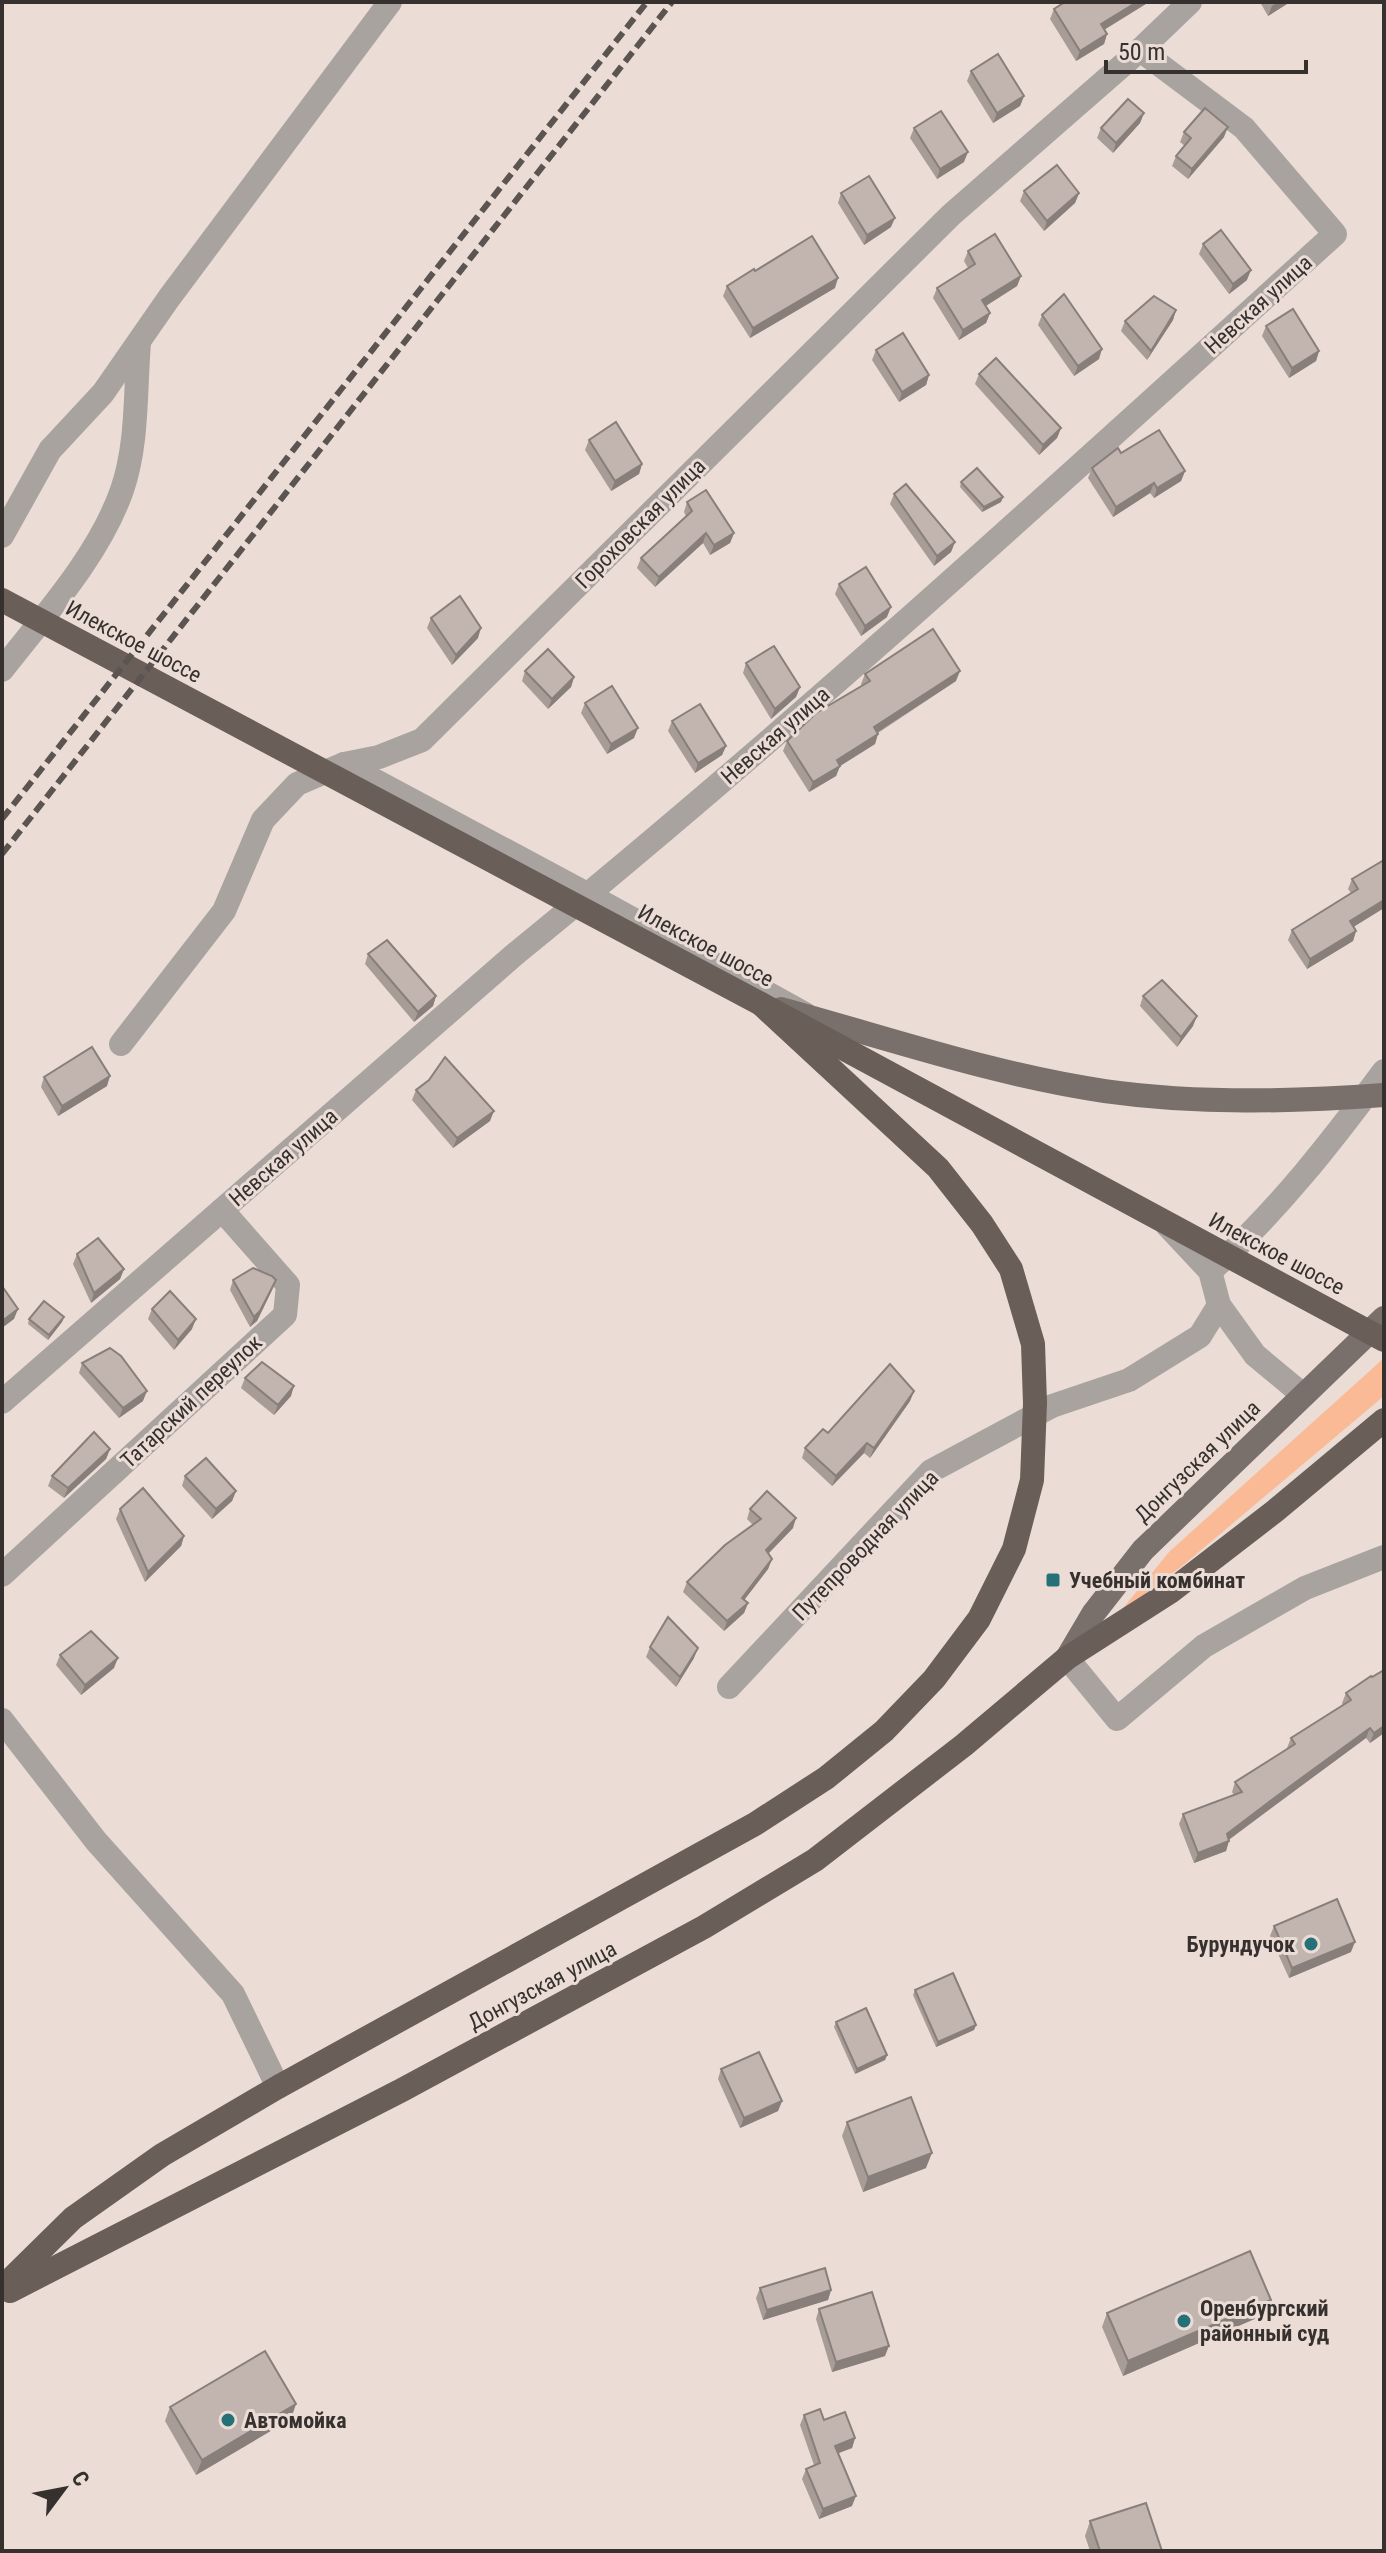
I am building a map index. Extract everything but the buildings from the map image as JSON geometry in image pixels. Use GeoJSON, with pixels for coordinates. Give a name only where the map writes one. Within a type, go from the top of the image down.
{"type":"FeatureCollection","features":[{"type":"Feature","properties":{"kind":"highway","name":"Илекское шоссе"},"geometry":{"type":"LineString","coordinates":[[2,600],[1384,1340]]}},
{"type":"Feature","properties":{"kind":"highway"},"geometry":{"type":"LineString","coordinates":[[2,2288],[73,2218],[162,2155],[278,2087],[755,1824],[826,1778],[884,1731],[934,1679],[979,1619],[1014,1549],[1032,1480],[1035,1403],[1033,1344],[1011,1269],[982,1224],[938,1168],[761,1004]]}},
{"type":"Feature","properties":{"kind":"highway","name":"Донгузская улица"},"geometry":{"type":"LineString","coordinates":[[2,2295],[402,2090],[704,1927],[803,1868],[964,1745],[1067,1658],[1170,1592],[1275,1511],[1384,1420]]}},
{"type":"Feature","properties":{"kind":"main road"},"geometry":{"type":"LineString","coordinates":[[761,1004],[1001,1070],[1105,1091],[1207,1100],[1313,1101],[1384,1095]]}},
{"type":"Feature","properties":{"kind":"main road","name":"Донгузская улица"},"geometry":{"type":"LineString","coordinates":[[1067,1658],[1093,1614],[1143,1550],[1384,1318]]}},
{"type":"Feature","properties":{"kind":"street"},"geometry":{"type":"LineString","coordinates":[[2,536],[50,450],[103,393],[390,2]]}},
{"type":"Feature","properties":{"kind":"street","name":"Гороховская улица"},"geometry":{"type":"LineString","coordinates":[[121,1044],[224,911],[263,820],[297,784],[344,764],[379,757],[422,740],[951,215],[1140,50],[1190,2]]}},
{"type":"Feature","properties":{"kind":"street","name":"Невская улица"},"geometry":{"type":"LineString","coordinates":[[2,1402],[514,955],[589,895],[915,615],[1335,234],[1244,128],[1140,50]]}},
{"type":"Feature","properties":{"kind":"street"},"geometry":{"type":"LineString","coordinates":[[2,670],[70,582],[102,534],[122,490],[132,445],[139,340]]}},
{"type":"Feature","properties":{"kind":"street"},"geometry":{"type":"LineString","coordinates":[[344,764],[589,895],[1147,1204],[1210,1271],[1219,1305],[1255,1355],[1303,1395]]}},
{"type":"Feature","properties":{"kind":"street"},"geometry":{"type":"LineString","coordinates":[[1210,1271],[1275,1208],[1332,1141],[1384,1071]]}},
{"type":"Feature","properties":{"kind":"street","name":"Татарский переулок"},"geometry":{"type":"LineString","coordinates":[[2,1575],[285,1315],[288,1285],[222,1210]]}},
{"type":"Feature","properties":{"kind":"street","name":"Путепроводная улица"},"geometry":{"type":"LineString","coordinates":[[729,1687],[931,1471],[1052,1406],[1129,1380],[1200,1336],[1219,1305]]}},
{"type":"Feature","properties":{"kind":"street"},"geometry":{"type":"LineString","coordinates":[[1067,1658],[1117,1719],[1204,1646],[1305,1588],[1384,1557]]}},
{"type":"Feature","properties":{"kind":"street"},"geometry":{"type":"LineString","coordinates":[[2,1720],[96,1841],[233,1994],[278,2087]]}},
{"type":"Feature","properties":{"kind":"shaded area"},"geometry":{"type":"Polygon","coordinates":[[[1384,1358],[1384,1396],[1181,1567],[1119,1613],[1169,1552],[1384,1358]]]}},
{"type":"Feature","properties":{"kind":"railway"},"geometry":{"type":"LineString","coordinates":[[2,819],[647,2]]}},
{"type":"Feature","properties":{"kind":"railway"},"geometry":{"type":"LineString","coordinates":[[2,854],[672,2]]}},
{"type":"Feature","properties":{"kind":"place","name":"Учебный комбинат"},"geometry":{"type":"Point","coordinates":[1053,1580]}},
{"type":"Feature","properties":{"kind":"place","name":"Бурундучок"},"geometry":{"type":"Point","coordinates":[1311,1944]}},
{"type":"Feature","properties":{"kind":"place","name":"Оренбургский районный суд"},"geometry":{"type":"Point","coordinates":[1184,2321]}},
{"type":"Feature","properties":{"kind":"place","name":"Автомойка"},"geometry":{"type":"Point","coordinates":[228,2420]}}]}
